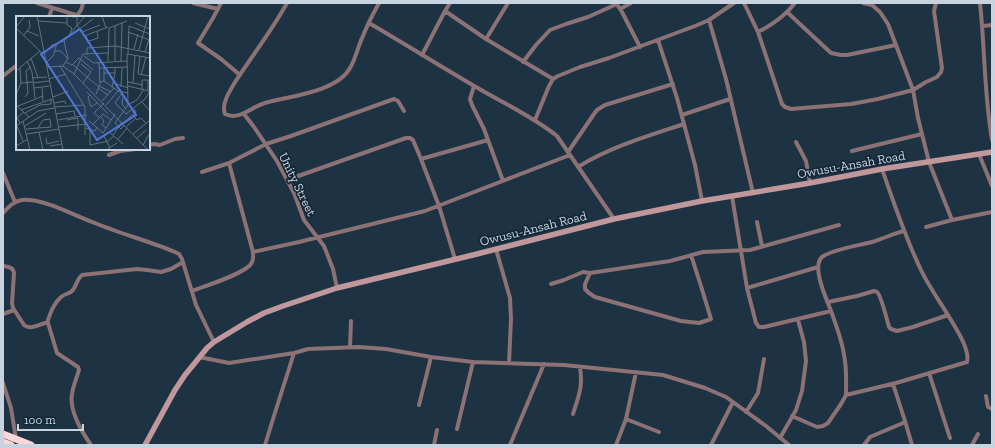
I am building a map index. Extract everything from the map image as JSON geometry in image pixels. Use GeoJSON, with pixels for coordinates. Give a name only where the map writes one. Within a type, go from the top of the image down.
{"type":"FeatureCollection","features":[{"type":"Feature","properties":{"kind":"highway"},"geometry":{"type":"LineString","coordinates":[[3,434],[31,445]]}},
{"type":"Feature","properties":{"kind":"highway"},"geometry":{"type":"LineString","coordinates":[[3,442],[11,445]]}},
{"type":"Feature","properties":{"kind":"street"},"geometry":{"type":"LineString","coordinates":[[37,3],[76,16],[80,12],[84,3]]}},
{"type":"Feature","properties":{"kind":"street"},"geometry":{"type":"LineString","coordinates":[[193,3],[218,9]]}},
{"type":"Feature","properties":{"kind":"street"},"geometry":{"type":"LineString","coordinates":[[221,3],[198,43],[221,59],[240,75]]}},
{"type":"Feature","properties":{"kind":"street"},"geometry":{"type":"LineString","coordinates":[[287,3],[275,25],[226,98],[223,110],[225,114],[229,116],[244,114],[262,104],[322,89],[335,83],[350,69],[363,36],[379,3]]}},
{"type":"Feature","properties":{"kind":"street"},"geometry":{"type":"LineString","coordinates":[[422,55],[450,3]]}},
{"type":"Feature","properties":{"kind":"street"},"geometry":{"type":"LineString","coordinates":[[486,39],[508,3]]}},
{"type":"Feature","properties":{"kind":"street"},"geometry":{"type":"LineString","coordinates":[[620,9],[631,3]]}},
{"type":"Feature","properties":{"kind":"street"},"geometry":{"type":"LineString","coordinates":[[535,120],[549,86],[558,76],[682,31],[708,20],[734,3]]}},
{"type":"Feature","properties":{"kind":"street"},"geometry":{"type":"LineString","coordinates":[[744,3],[758,32],[782,104],[792,109],[850,104],[878,99],[913,90],[926,82],[937,78],[942,68],[934,11],[936,3]]}},
{"type":"Feature","properties":{"kind":"street"},"geometry":{"type":"LineString","coordinates":[[758,32],[788,12],[795,3]]}},
{"type":"Feature","properties":{"kind":"street"},"geometry":{"type":"LineString","coordinates":[[863,3],[872,4],[880,12],[888,24],[913,90],[929,162],[952,220]]}},
{"type":"Feature","properties":{"kind":"street"},"geometry":{"type":"LineString","coordinates":[[980,3],[983,26],[986,100],[992,140]]}},
{"type":"Feature","properties":{"kind":"street"},"geometry":{"type":"LineString","coordinates":[[523,62],[550,30],[588,17],[616,4],[640,46]]}},
{"type":"Feature","properties":{"kind":"street"},"geometry":{"type":"LineString","coordinates":[[49,16],[52,8]]}},
{"type":"Feature","properties":{"kind":"street"},"geometry":{"type":"LineString","coordinates":[[445,11],[486,39],[553,80]]}},
{"type":"Feature","properties":{"kind":"street"},"geometry":{"type":"LineString","coordinates":[[788,12],[827,50],[835,55],[896,45]]}},
{"type":"Feature","properties":{"kind":"street"},"geometry":{"type":"LineString","coordinates":[[708,20],[724,72],[753,193]]}},
{"type":"Feature","properties":{"kind":"street"},"geometry":{"type":"LineString","coordinates":[[369,23],[474,86],[535,120],[556,136],[614,219]]}},
{"type":"Feature","properties":{"kind":"street"},"geometry":{"type":"LineString","coordinates":[[983,26],[992,25]]}},
{"type":"Feature","properties":{"kind":"street"},"geometry":{"type":"LineString","coordinates":[[658,40],[682,115],[695,165],[702,201]]}},
{"type":"Feature","properties":{"kind":"street"},"geometry":{"type":"LineString","coordinates":[[3,76],[16,66]]}},
{"type":"Feature","properties":{"kind":"street"},"geometry":{"type":"LineString","coordinates":[[253,252],[422,212],[503,181],[569,154],[594,114],[605,105],[673,84]]}},
{"type":"Feature","properties":{"kind":"street"},"geometry":{"type":"LineString","coordinates":[[474,86],[470,99],[480,119],[503,181]]}},
{"type":"Feature","properties":{"kind":"street"},"geometry":{"type":"LineString","coordinates":[[202,172],[228,163],[266,144],[394,99],[398,101],[404,111]]}},
{"type":"Feature","properties":{"kind":"street"},"geometry":{"type":"LineString","coordinates":[[682,115],[730,99]]}},
{"type":"Feature","properties":{"kind":"street","name":"Unity Street"},"geometry":{"type":"LineString","coordinates":[[244,114],[266,144],[287,180],[307,225],[324,246],[337,288]]}},
{"type":"Feature","properties":{"kind":"street"},"geometry":{"type":"LineString","coordinates":[[578,167],[593,158],[633,141],[684,124]]}},
{"type":"Feature","properties":{"kind":"street"},"geometry":{"type":"LineString","coordinates":[[852,151],[922,134]]}},
{"type":"Feature","properties":{"kind":"street"},"geometry":{"type":"LineString","coordinates":[[150,145],[160,145],[175,139],[183,138]]}},
{"type":"Feature","properties":{"kind":"street"},"geometry":{"type":"LineString","coordinates":[[287,180],[408,138],[413,140],[438,206],[454,259]]}},
{"type":"Feature","properties":{"kind":"street"},"geometry":{"type":"LineString","coordinates":[[421,159],[488,140]]}},
{"type":"Feature","properties":{"kind":"street"},"geometry":{"type":"LineString","coordinates":[[796,142],[806,160],[810,183]]}},
{"type":"Feature","properties":{"kind":"street"},"geometry":{"type":"LineString","coordinates":[[109,155],[128,150]]}},
{"type":"Feature","properties":{"kind":"street","name":"Owusu-Ansah Road"},"geometry":{"type":"LineString","coordinates":[[145,445],[175,390],[199,357],[214,342],[246,322],[264,313],[337,288],[614,219],[702,201],[882,169],[992,152]]}},
{"type":"Feature","properties":{"kind":"street"},"geometry":{"type":"LineString","coordinates":[[979,154],[992,186]]}},
{"type":"Feature","properties":{"kind":"street"},"geometry":{"type":"LineString","coordinates":[[192,291],[236,274],[248,267],[253,261],[253,252],[228,163]]}},
{"type":"Feature","properties":{"kind":"street"},"geometry":{"type":"LineString","coordinates":[[846,395],[893,384],[967,362],[968,359],[968,355],[960,335],[922,271],[903,231],[882,169]]}},
{"type":"Feature","properties":{"kind":"street"},"geometry":{"type":"LineString","coordinates":[[3,173],[15,202]]}},
{"type":"Feature","properties":{"kind":"street"},"geometry":{"type":"LineString","coordinates":[[732,196],[747,288],[756,323],[759,327],[798,320],[831,311]]}},
{"type":"Feature","properties":{"kind":"street"},"geometry":{"type":"LineString","coordinates":[[3,213],[15,202],[24,200],[36,201],[56,207],[95,224],[179,254],[183,262],[196,305],[214,342]]}},
{"type":"Feature","properties":{"kind":"street"},"geometry":{"type":"LineString","coordinates":[[926,227],[992,212]]}},
{"type":"Feature","properties":{"kind":"street"},"geometry":{"type":"LineString","coordinates":[[757,222],[762,246]]}},
{"type":"Feature","properties":{"kind":"street"},"geometry":{"type":"LineString","coordinates":[[551,284],[583,272],[590,273],[670,261],[703,252],[750,250],[839,225]]}},
{"type":"Feature","properties":{"kind":"street"},"geometry":{"type":"LineString","coordinates":[[792,416],[817,427],[823,426],[828,423],[846,395],[846,371],[842,344],[823,291],[818,268],[819,260],[826,254],[872,242],[903,231]]}},
{"type":"Feature","properties":{"kind":"street"},"geometry":{"type":"LineString","coordinates":[[496,249],[510,298],[512,319],[509,364]]}},
{"type":"Feature","properties":{"kind":"street"},"geometry":{"type":"LineString","coordinates":[[590,273],[585,284],[585,289],[595,297],[681,321],[699,323],[711,320],[691,255]]}},
{"type":"Feature","properties":{"kind":"street"},"geometry":{"type":"LineString","coordinates":[[91,445],[80,427],[73,407],[72,393],[79,370],[78,367],[57,353],[47,323],[54,306],[62,296],[73,290],[82,275],[137,269],[161,272],[171,269],[183,262]]}},
{"type":"Feature","properties":{"kind":"street"},"geometry":{"type":"LineString","coordinates":[[3,266],[12,268],[14,273],[12,303],[14,310],[24,325],[29,328],[47,323]]}},
{"type":"Feature","properties":{"kind":"street"},"geometry":{"type":"LineString","coordinates":[[747,288],[818,268]]}},
{"type":"Feature","properties":{"kind":"street"},"geometry":{"type":"LineString","coordinates":[[828,302],[876,291],[878,292],[882,302],[889,327],[897,331],[948,315]]}},
{"type":"Feature","properties":{"kind":"street"},"geometry":{"type":"LineString","coordinates":[[3,314],[14,310]]}},
{"type":"Feature","properties":{"kind":"street"},"geometry":{"type":"LineString","coordinates":[[780,438],[796,410],[802,391],[806,362],[804,342],[798,320]]}},
{"type":"Feature","properties":{"kind":"street"},"geometry":{"type":"LineString","coordinates":[[350,347],[352,321]]}},
{"type":"Feature","properties":{"kind":"street"},"geometry":{"type":"LineString","coordinates":[[199,357],[229,363],[294,353],[308,349],[359,347],[386,349],[431,357],[473,362],[544,364],[663,375],[691,383],[726,397],[766,426],[788,445]]}},
{"type":"Feature","properties":{"kind":"street"},"geometry":{"type":"LineString","coordinates":[[265,445],[294,353]]}},
{"type":"Feature","properties":{"kind":"street"},"geometry":{"type":"LineString","coordinates":[[419,406],[431,357]]}},
{"type":"Feature","properties":{"kind":"street"},"geometry":{"type":"LineString","coordinates":[[746,412],[758,393],[764,359]]}},
{"type":"Feature","properties":{"kind":"street"},"geometry":{"type":"LineString","coordinates":[[457,429],[473,362]]}},
{"type":"Feature","properties":{"kind":"street"},"geometry":{"type":"LineString","coordinates":[[510,445],[544,364]]}},
{"type":"Feature","properties":{"kind":"street"},"geometry":{"type":"LineString","coordinates":[[573,414],[582,383],[580,367]]}},
{"type":"Feature","properties":{"kind":"street"},"geometry":{"type":"LineString","coordinates":[[616,445],[626,419],[636,372]]}},
{"type":"Feature","properties":{"kind":"street"},"geometry":{"type":"LineString","coordinates":[[930,373],[950,438]]}},
{"type":"Feature","properties":{"kind":"street"},"geometry":{"type":"LineString","coordinates":[[3,383],[11,408],[16,439]]}},
{"type":"Feature","properties":{"kind":"street"},"geometry":{"type":"LineString","coordinates":[[893,384],[912,445]]}},
{"type":"Feature","properties":{"kind":"street"},"geometry":{"type":"LineString","coordinates":[[986,396],[988,407],[992,409]]}},
{"type":"Feature","properties":{"kind":"street"},"geometry":{"type":"LineString","coordinates":[[711,445],[732,402]]}},
{"type":"Feature","properties":{"kind":"street"},"geometry":{"type":"LineString","coordinates":[[626,419],[659,432]]}},
{"type":"Feature","properties":{"kind":"street"},"geometry":{"type":"LineString","coordinates":[[864,445],[870,437],[905,421]]}},
{"type":"Feature","properties":{"kind":"street"},"geometry":{"type":"LineString","coordinates":[[434,445],[437,430]]}},
{"type":"Feature","properties":{"kind":"street"},"geometry":{"type":"LineString","coordinates":[[972,445],[978,434]]}}]}
